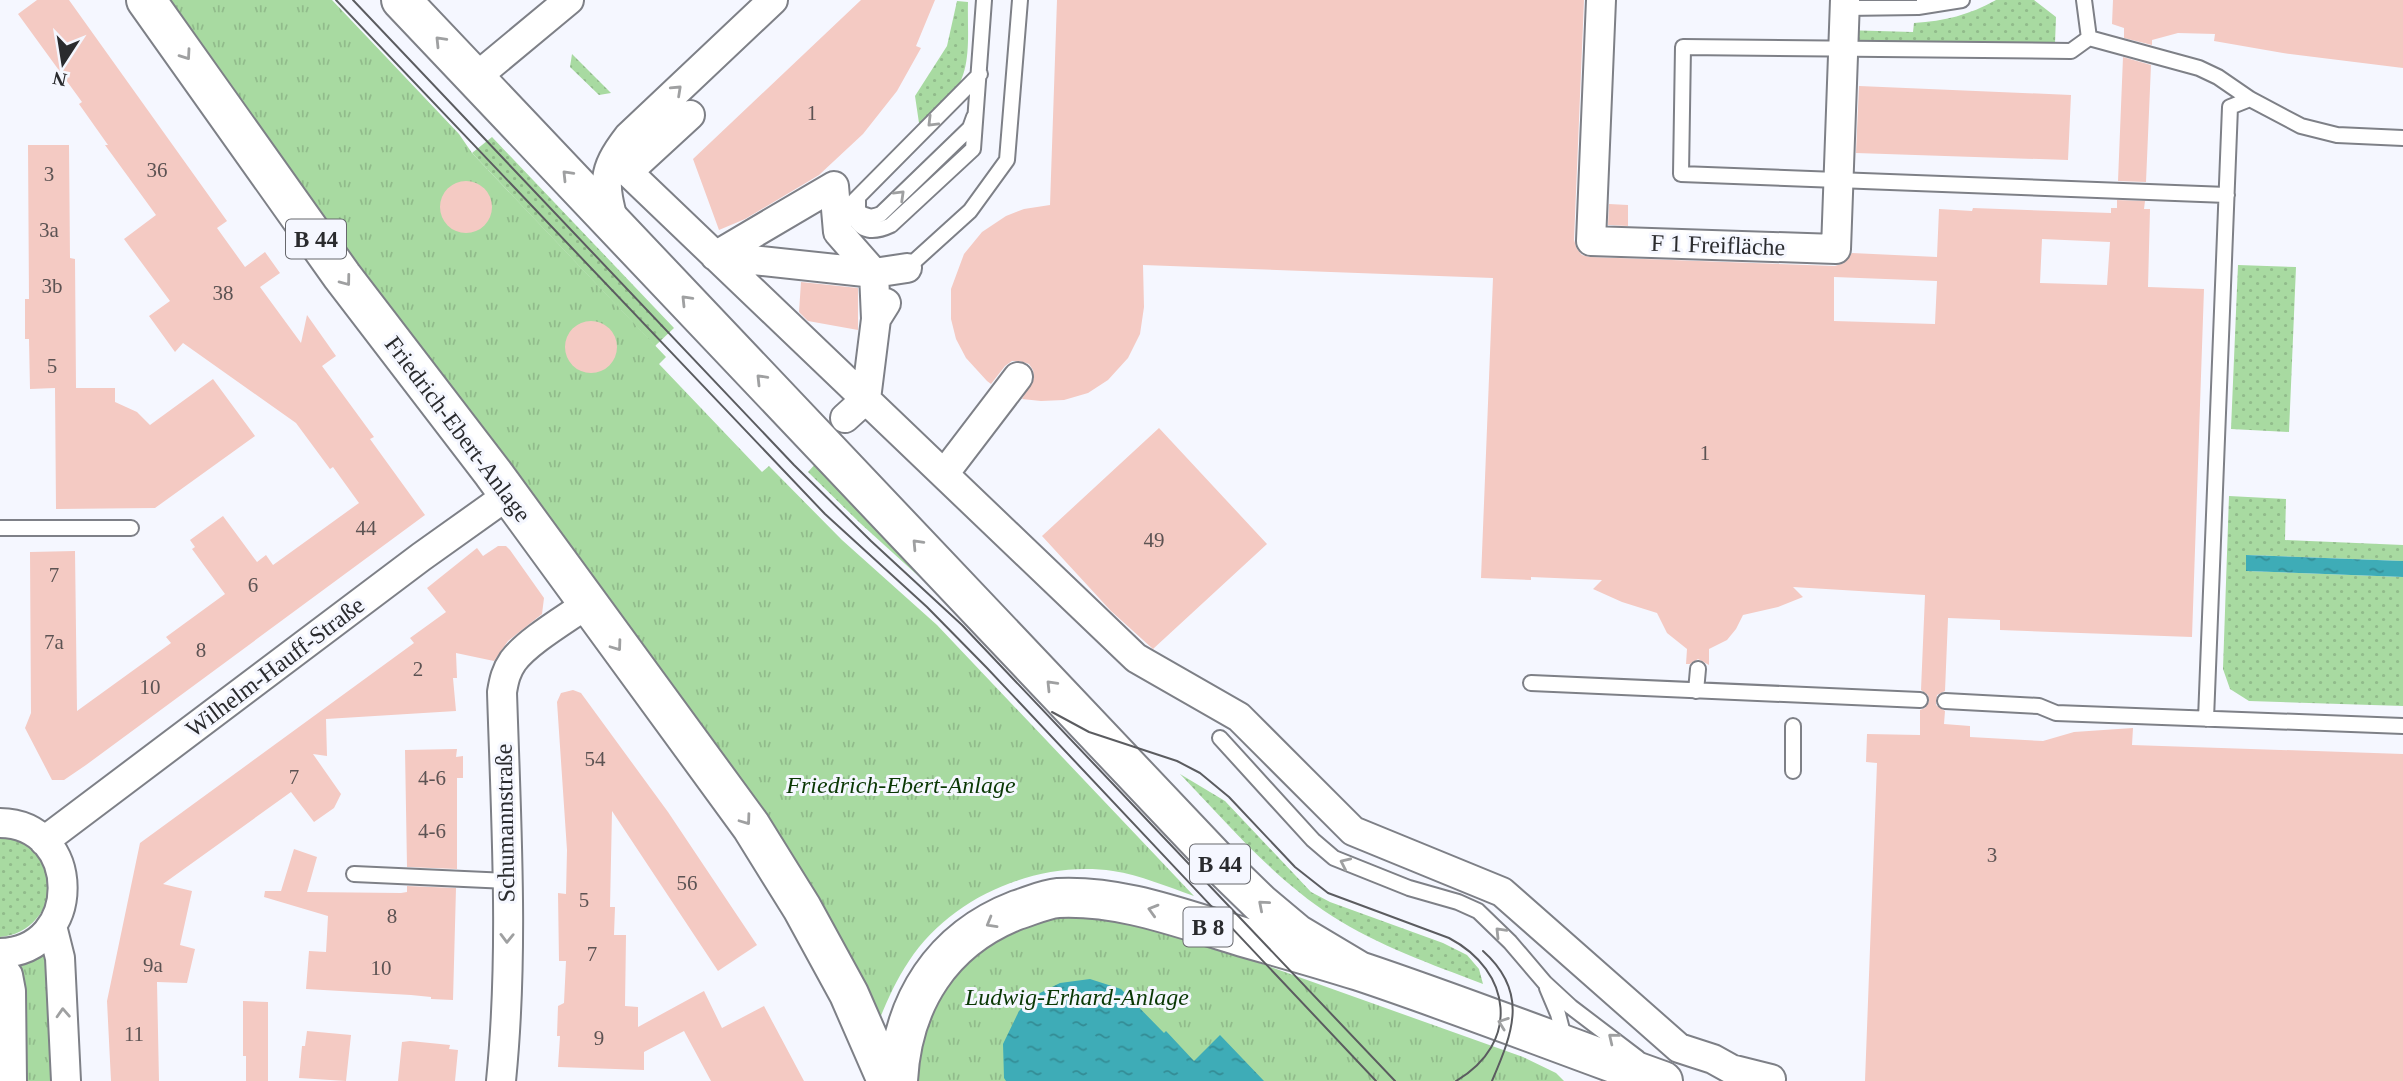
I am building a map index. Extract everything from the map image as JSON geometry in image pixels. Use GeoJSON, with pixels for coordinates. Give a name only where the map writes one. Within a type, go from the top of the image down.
{"type":"FeatureCollection","features":[{"type":"Feature","properties":{"kind":"main road","name":"Friedrich-Ebert-Anlage"},"geometry":{"type":"LineString","coordinates":[[146,0],[342,276],[508,495],[751,826],[802,908],[849,994],[887,1081]]}},
{"type":"Feature","properties":{"kind":"main road","name":"B 44"},"geometry":{"type":"LineString","coordinates":[[401,0],[1224,868],[1297,934],[1359,971]]}},
{"type":"Feature","properties":{"kind":"main road","name":"B 8"},"geometry":{"type":"LineString","coordinates":[[898,1081],[906,1024],[916,999],[954,949],[978,930],[1003,916],[1055,898],[1125,902],[1359,971],[1567,1047],[1671,1067]]}},
{"type":"Feature","properties":{"kind":"main road"},"geometry":{"type":"LineString","coordinates":[[1567,1047],[1592,1081]]}},
{"type":"Feature","properties":{"kind":"street"},"geometry":{"type":"LineString","coordinates":[[475,78],[569,0]]}},
{"type":"Feature","properties":{"kind":"street"},"geometry":{"type":"LineString","coordinates":[[614,224],[606,195],[606,176],[613,156],[628,137],[773,0]]}},
{"type":"Feature","properties":{"kind":"street","name":"F 1 Freifläche"},"geometry":{"type":"LineString","coordinates":[[1601,0],[1591,241],[1836,249],[1845,4]]}},
{"type":"Feature","properties":{"kind":"street"},"geometry":{"type":"LineString","coordinates":[[690,115],[628,172],[1136,658],[1239,717],[1353,831],[1503,892],[1671,1067],[1713,1059],[1731,1069],[1770,1079]]}},
{"type":"Feature","properties":{"kind":"street"},"geometry":{"type":"LineString","coordinates":[[715,256],[834,186],[838,232],[874,273],[866,399],[845,418]]}},
{"type":"Feature","properties":{"kind":"street"},"geometry":{"type":"LineString","coordinates":[[715,256],[874,273],[907,268]]}},
{"type":"Feature","properties":{"kind":"street"},"geometry":{"type":"LineString","coordinates":[[870,307],[907,268]]}},
{"type":"Feature","properties":{"kind":"street"},"geometry":{"type":"LineString","coordinates":[[944,474],[1018,377]]}},
{"type":"Feature","properties":{"kind":"street","name":"Wilhelm-Hauff-Straße"},"geometry":{"type":"LineString","coordinates":[[44,841],[369,596],[508,495]]}},
{"type":"Feature","properties":{"kind":"street","name":"Schumannstraße"},"geometry":{"type":"LineString","coordinates":[[501,1081],[505,1037],[508,881],[502,692],[505,674],[514,660],[587,604]]}},
{"type":"Feature","properties":{"kind":"street"},"geometry":{"type":"LineString","coordinates":[[0,823],[11,823],[32,831],[44,841],[59,864],[64,885],[61,907],[52,926],[34,943],[20,950],[0,953]]}},
{"type":"Feature","properties":{"kind":"street"},"geometry":{"type":"LineString","coordinates":[[52,926],[60,958],[66,1081]]}},
{"type":"Feature","properties":{"kind":"street"},"geometry":{"type":"LineString","coordinates":[[0,966],[8,975],[11,991],[12,1081]]}},
{"type":"Feature","properties":{"kind":"lane"},"geometry":{"type":"LineString","coordinates":[[980,74],[859,195],[853,205],[853,214],[861,228],[881,230],[891,225],[973,149],[980,74],[984,0]]}},
{"type":"Feature","properties":{"kind":"lane"},"geometry":{"type":"LineString","coordinates":[[907,268],[970,211],[1007,160],[1020,0]]}},
{"type":"Feature","properties":{"kind":"lane"},"geometry":{"type":"LineString","coordinates":[[1845,4],[1918,7],[1962,0]]}},
{"type":"Feature","properties":{"kind":"lane"},"geometry":{"type":"LineString","coordinates":[[2084,0],[2089,38]]}},
{"type":"Feature","properties":{"kind":"lane"},"geometry":{"type":"LineString","coordinates":[[2089,38],[2071,51],[1683,47],[1681,174],[2227,194]]}},
{"type":"Feature","properties":{"kind":"lane"},"geometry":{"type":"LineString","coordinates":[[2089,38],[2199,68],[2301,126],[2337,135],[2403,138]]}},
{"type":"Feature","properties":{"kind":"lane"},"geometry":{"type":"LineString","coordinates":[[2206,719],[2230,107],[2250,99]]}},
{"type":"Feature","properties":{"kind":"lane"},"geometry":{"type":"LineString","coordinates":[[0,528],[131,528]]}},
{"type":"Feature","properties":{"kind":"lane"},"geometry":{"type":"LineString","coordinates":[[1696,691],[1698,669]]}},
{"type":"Feature","properties":{"kind":"lane"},"geometry":{"type":"LineString","coordinates":[[1531,684],[1920,701]]}},
{"type":"Feature","properties":{"kind":"lane"},"geometry":{"type":"LineString","coordinates":[[1945,701],[2039,706],[2056,713],[2126,721],[2206,719],[2403,726]]}},
{"type":"Feature","properties":{"kind":"lane"},"geometry":{"type":"LineString","coordinates":[[1793,726],[1793,771]]}},
{"type":"Feature","properties":{"kind":"lane"},"geometry":{"type":"LineString","coordinates":[[1220,738],[1313,840],[1334,858],[1478,911],[1571,1007],[1671,1067]]}},
{"type":"Feature","properties":{"kind":"lane"},"geometry":{"type":"LineString","coordinates":[[355,874],[508,881]]}},
{"type":"Feature","properties":{"kind":"lane"},"geometry":{"type":"LineString","coordinates":[[1545,983],[1558,1014],[1567,1047]]}},
{"type":"Feature","properties":{"kind":"green space","name":"Friedrich-Ebert-Anlage"},"geometry":{"type":"Polygon","coordinates":[[[162,0],[332,0],[459,134],[472,153],[666,357],[659,364],[762,472],[769,466],[842,540],[937,625],[1194,896],[1133,875],[1084,869],[1055,871],[998,888],[972,901],[948,918],[927,938],[900,976],[878,1023],[804,888],[718,746],[583,572],[162,0]]]}},
{"type":"Feature","properties":{"kind":"green space"},"geometry":{"type":"Polygon","coordinates":[[[1996,0],[2034,0],[2056,17],[2055,43],[1842,41],[1843,30],[1913,32],[1914,23],[1956,16],[1996,0]]]}},
{"type":"Feature","properties":{"kind":"green space"},"geometry":{"type":"Polygon","coordinates":[[[957,1],[968,2],[965,69],[961,81],[945,104],[919,123],[915,96],[947,46],[957,1]]]}},
{"type":"Feature","properties":{"kind":"green space"},"geometry":{"type":"Polygon","coordinates":[[[572,54],[611,93],[599,95],[570,67],[572,54]]]}},
{"type":"Feature","properties":{"kind":"green space"},"geometry":{"type":"Polygon","coordinates":[[[492,137],[674,328],[655,346],[472,153],[492,137]]]}},
{"type":"Feature","properties":{"kind":"green space"},"geometry":{"type":"Polygon","coordinates":[[[2238,265],[2296,267],[2289,432],[2231,429],[2238,265]]]}},
{"type":"Feature","properties":{"kind":"green space"},"geometry":{"type":"Polygon","coordinates":[[[818,461],[958,612],[808,472],[818,461]]]}},
{"type":"Feature","properties":{"kind":"green space"},"geometry":{"type":"Polygon","coordinates":[[[2229,496],[2286,499],[2285,540],[2403,545],[2403,561],[2247,555],[2246,571],[2403,577],[2403,706],[2249,701],[2230,689],[2223,669],[2229,496]]]}},
{"type":"Feature","properties":{"kind":"green space"},"geometry":{"type":"Polygon","coordinates":[[[1180,774],[1225,801],[1311,892],[1330,902],[1443,943],[1467,955],[1479,969],[1483,984],[1387,945],[1350,927],[1310,901],[1271,868],[1180,774]]]}},
{"type":"Feature","properties":{"kind":"green space"},"geometry":{"type":"Polygon","coordinates":[[[0,836],[19,840],[37,851],[46,865],[50,880],[42,911],[32,923],[18,933],[0,937],[0,836]]]}},
{"type":"Feature","properties":{"kind":"green space","name":"Ludwig-Erhard-Anlage"},"geometry":{"type":"Polygon","coordinates":[[[1052,913],[1133,921],[1223,950],[1523,1057],[1556,1073],[1564,1081],[913,1081],[928,1008],[981,945],[1052,913]]]}},
{"type":"Feature","properties":{"kind":"green space"},"geometry":{"type":"Polygon","coordinates":[[[52,949],[56,1081],[23,1081],[21,963],[52,949]]]}},
{"type":"Feature","properties":{"kind":"water"},"geometry":{"type":"Polygon","coordinates":[[[2246,555],[2403,561],[2403,577],[2246,571],[2246,555]]]}},
{"type":"Feature","properties":{"kind":"water"},"geometry":{"type":"Polygon","coordinates":[[[1090,979],[1121,989],[1194,1061],[1220,1035],[1264,1081],[1006,1081],[1003,1044],[1019,1011],[1036,995],[1060,983],[1090,979]]]}},
{"type":"Feature","properties":{"kind":"building"},"geometry":{"type":"Polygon","coordinates":[[[37,0],[69,0],[227,221],[217,228],[245,267],[265,252],[280,273],[260,287],[301,343],[307,315],[336,356],[322,366],[374,437],[370,439],[425,515],[64,780],[52,780],[25,728],[31,713],[30,552],[75,551],[77,711],[171,643],[166,637],[225,594],[192,549],[195,547],[190,540],[223,516],[257,562],[266,555],[273,565],[359,503],[296,423],[183,343],[175,352],[149,316],[170,301],[124,239],[156,215],[105,145],[108,145],[79,104],[82,102],[18,14],[37,0]]]}},
{"type":"Feature","properties":{"kind":"building"},"geometry":{"type":"Polygon","coordinates":[[[861,0],[935,0],[916,46],[921,48],[897,91],[863,134],[819,175],[745,219],[719,230],[693,159],[861,0]]]}},
{"type":"Feature","properties":{"kind":"building"},"geometry":{"type":"Polygon","coordinates":[[[1057,0],[1584,0],[1574,240],[1582,255],[1590,257],[1835,266],[1844,263],[1852,253],[1937,257],[1939,209],[2111,213],[2111,208],[2117,208],[2117,200],[2145,201],[2144,209],[2150,209],[2148,287],[2204,289],[2192,637],[2000,630],[2000,620],[1948,618],[1945,691],[1937,695],[1936,705],[1945,711],[1944,724],[1970,726],[1970,737],[2043,741],[2074,732],[2133,728],[2132,745],[2403,754],[2403,1081],[1865,1081],[1877,763],[1866,762],[1867,734],[1920,735],[1920,710],[1925,708],[1929,701],[1928,695],[1921,690],[1925,595],[1793,587],[1803,597],[1778,607],[1743,615],[1727,640],[1709,649],[1709,665],[1698,659],[1686,664],[1687,649],[1667,633],[1657,613],[1593,589],[1602,580],[1481,578],[1493,278],[1143,265],[1144,307],[1140,334],[1128,358],[1108,380],[1088,393],[1064,400],[1022,399],[1034,378],[1033,370],[1029,364],[1012,361],[991,384],[987,381],[966,358],[956,339],[951,319],[951,289],[964,254],[982,232],[1006,216],[1024,209],[1050,205],[1057,0]],[[2042,239],[2040,283],[2107,285],[2110,242],[2042,239]],[[1834,277],[1834,321],[1935,324],[1937,281],[1834,277]]]}},
{"type":"Feature","properties":{"kind":"building"},"geometry":{"type":"Polygon","coordinates":[[[2113,0],[2403,0],[2403,68],[2283,53],[2214,41],[2215,34],[2178,33],[2152,40],[2152,45],[2124,38],[2124,28],[2112,24],[2113,0]]]}},
{"type":"Feature","properties":{"kind":"building"},"geometry":{"type":"Polygon","coordinates":[[[2123,57],[2151,65],[2146,182],[2118,181],[2123,57]]]}},
{"type":"Feature","properties":{"kind":"building"},"geometry":{"type":"Polygon","coordinates":[[[1859,86],[2071,95],[2068,160],[1856,153],[1859,86]]]}},
{"type":"Feature","properties":{"kind":"building"},"geometry":{"type":"Polygon","coordinates":[[[28,145],[69,145],[70,258],[75,259],[76,388],[115,388],[115,402],[137,412],[150,425],[213,379],[255,436],[155,508],[56,509],[55,388],[30,389],[29,339],[25,339],[25,299],[29,299],[28,145]]]}},
{"type":"Feature","properties":{"kind":"building"},"geometry":{"type":"Polygon","coordinates":[[[466,181],[476,183],[484,189],[490,197],[490,217],[484,225],[476,231],[466,233],[456,231],[448,225],[442,217],[440,207],[442,197],[448,189],[456,183],[466,181]]]}},
{"type":"Feature","properties":{"kind":"building"},"geometry":{"type":"Polygon","coordinates":[[[1609,204],[1628,205],[1628,226],[1608,225],[1609,204]]]}},
{"type":"Feature","properties":{"kind":"building"},"geometry":{"type":"Polygon","coordinates":[[[801,282],[858,288],[858,330],[808,321],[799,312],[801,282]]]}},
{"type":"Feature","properties":{"kind":"building"},"geometry":{"type":"Polygon","coordinates":[[[591,321],[601,323],[609,329],[615,337],[615,357],[609,365],[601,371],[591,373],[581,371],[573,365],[567,357],[565,347],[567,337],[573,329],[581,323],[591,321]]]}},
{"type":"Feature","properties":{"kind":"building"},"geometry":{"type":"Polygon","coordinates":[[[1159,428],[1267,544],[1153,649],[1111,611],[1042,536],[1159,428]]]}},
{"type":"Feature","properties":{"kind":"building"},"geometry":{"type":"Polygon","coordinates":[[[498,546],[506,546],[510,550],[544,598],[542,614],[508,641],[494,661],[456,653],[457,678],[453,678],[456,711],[326,719],[327,756],[313,754],[341,794],[334,808],[314,822],[291,792],[163,884],[192,891],[180,945],[195,949],[187,983],[157,982],[159,1081],[111,1081],[107,1001],[140,843],[414,643],[410,638],[446,612],[427,588],[477,548],[483,556],[498,546]]]}},
{"type":"Feature","properties":{"kind":"building"},"geometry":{"type":"Polygon","coordinates":[[[573,690],[581,693],[668,812],[757,945],[718,971],[612,811],[610,907],[615,907],[614,935],[626,935],[625,1006],[638,1007],[638,1027],[704,991],[722,1028],[764,1006],[804,1081],[711,1081],[684,1031],[644,1052],[644,1070],[558,1067],[558,1006],[564,1003],[566,961],[559,961],[558,893],[566,894],[567,850],[557,702],[561,693],[573,690]]]}},
{"type":"Feature","properties":{"kind":"building"},"geometry":{"type":"Polygon","coordinates":[[[457,749],[456,757],[463,756],[463,778],[457,778],[457,869],[407,867],[405,750],[457,749]]]}},
{"type":"Feature","properties":{"kind":"building"},"geometry":{"type":"Polygon","coordinates":[[[294,849],[317,857],[307,892],[401,893],[407,892],[407,886],[456,888],[453,1000],[306,989],[309,951],[326,952],[328,916],[264,897],[265,891],[281,891],[294,849]]]}},
{"type":"Feature","properties":{"kind":"building"},"geometry":{"type":"Polygon","coordinates":[[[243,1001],[268,1002],[268,1081],[246,1081],[243,1001]]]}},
{"type":"Feature","properties":{"kind":"building"},"geometry":{"type":"Polygon","coordinates":[[[307,1031],[351,1035],[346,1081],[299,1078],[302,1046],[305,1046],[307,1031]]]}},
{"type":"Feature","properties":{"kind":"building"},"geometry":{"type":"Polygon","coordinates":[[[402,1042],[450,1045],[449,1049],[458,1050],[455,1081],[398,1081],[402,1042]]]}},
{"type":"Feature","properties":{"kind":"tram line"},"geometry":{"type":"LineString","coordinates":[[336,0],[825,514],[927,607],[987,668],[1376,1081]]}},
{"type":"Feature","properties":{"kind":"tram line"},"geometry":{"type":"LineString","coordinates":[[353,0],[794,465],[962,625],[1395,1081]]}},
{"type":"Feature","properties":{"kind":"tram line"},"geometry":{"type":"LineString","coordinates":[[1052,712],[1089,732],[1177,761],[1200,773],[1229,797],[1295,867],[1328,893],[1449,938],[1470,952],[1486,969],[1496,988],[1500,1008],[1499,1028],[1491,1047],[1477,1065],[1456,1081]]}},
{"type":"Feature","properties":{"kind":"tram line"},"geometry":{"type":"LineString","coordinates":[[1483,951],[1497,966],[1512,997],[1511,1029],[1492,1081]]}}]}
